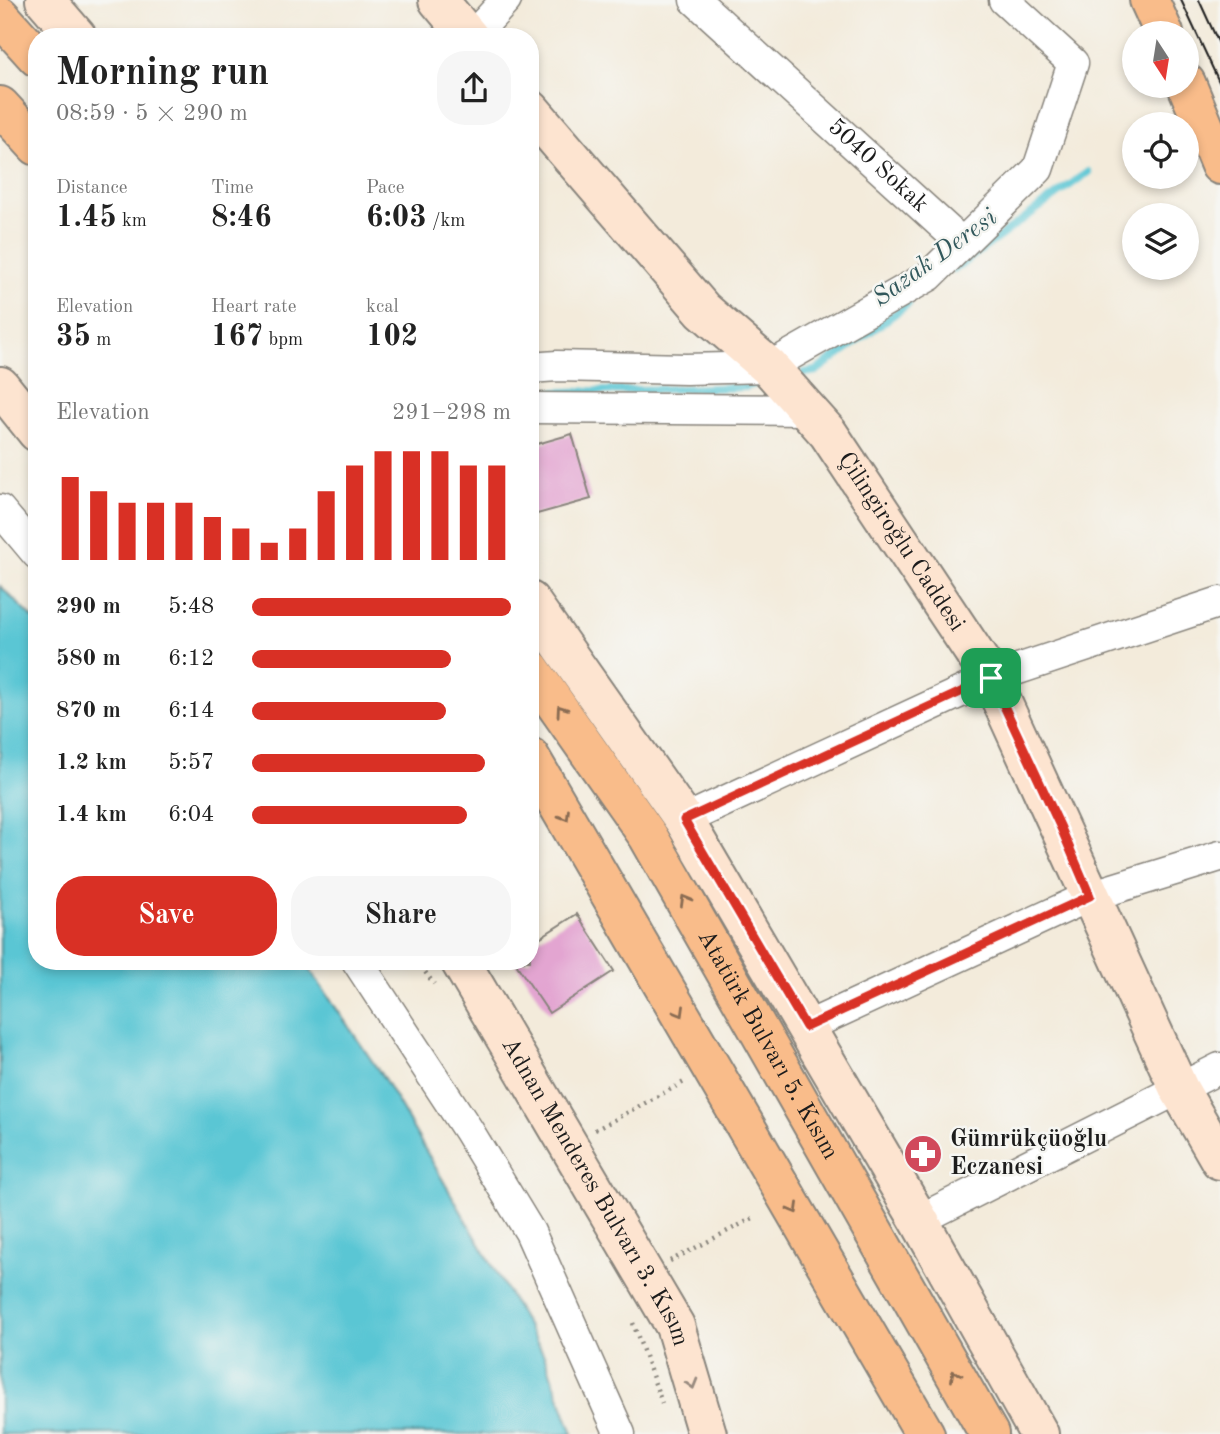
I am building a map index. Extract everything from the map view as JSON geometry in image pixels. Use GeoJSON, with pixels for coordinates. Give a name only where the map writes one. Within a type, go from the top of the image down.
{"type":"FeatureCollection","features":[{"type":"Feature","properties":{"kind":"main road"},"geometry":{"type":"LineString","coordinates":[[1149,0],[1159,21]]}},
{"type":"Feature","properties":{"kind":"main road"},"geometry":{"type":"LineString","coordinates":[[0,16],[28,47]]}},
{"type":"Feature","properties":{"kind":"main road"},"geometry":{"type":"LineString","coordinates":[[1192,98],[1220,165]]}},
{"type":"Feature","properties":{"kind":"main road"},"geometry":{"type":"LineString","coordinates":[[0,106],[28,136]]}},
{"type":"Feature","properties":{"kind":"main road","name":"Atatürk Bulvarı 5. Kısım"},"geometry":{"type":"LineString","coordinates":[[539,681],[648,836],[989,1434]]}},
{"type":"Feature","properties":{"kind":"main road"},"geometry":{"type":"LineString","coordinates":[[539,772],[925,1434]]}},
{"type":"Feature","properties":{"kind":"street"},"geometry":{"type":"LineString","coordinates":[[45,0],[69,28]]}},
{"type":"Feature","properties":{"kind":"street"},"geometry":{"type":"LineString","coordinates":[[438,0],[463,28]]}},
{"type":"Feature","properties":{"kind":"street"},"geometry":{"type":"LineString","coordinates":[[480,28],[506,0]]}},
{"type":"Feature","properties":{"kind":"street","name":"5040 Sokak"},"geometry":{"type":"LineString","coordinates":[[695,0],[962,243]]}},
{"type":"Feature","properties":{"kind":"street"},"geometry":{"type":"LineString","coordinates":[[539,367],[769,367],[929,276],[1038,169],[1073,63],[1004,0]]}},
{"type":"Feature","properties":{"kind":"street","name":"Çilingiroğlu Caddesi"},"geometry":{"type":"LineString","coordinates":[[539,119],[703,310],[769,367],[828,433],[991,678],[1179,1089],[1220,1160]]}},
{"type":"Feature","properties":{"kind":"street"},"geometry":{"type":"LineString","coordinates":[[0,386],[28,421]]}},
{"type":"Feature","properties":{"kind":"street"},"geometry":{"type":"LineString","coordinates":[[539,408],[808,410]]}},
{"type":"Feature","properties":{"kind":"street"},"geometry":{"type":"LineString","coordinates":[[0,510],[28,543]]}},
{"type":"Feature","properties":{"kind":"street"},"geometry":{"type":"LineString","coordinates":[[684,820],[991,678],[1220,602]]}},
{"type":"Feature","properties":{"kind":"street"},"geometry":{"type":"LineString","coordinates":[[539,614],[684,820],[919,1220],[1039,1434]]}},
{"type":"Feature","properties":{"kind":"street"},"geometry":{"type":"LineString","coordinates":[[806,1027],[1090,896],[1220,856]]}},
{"type":"Feature","properties":{"kind":"street"},"geometry":{"type":"LineString","coordinates":[[363,970],[461,1119],[530,1232],[620,1434]]}},
{"type":"Feature","properties":{"kind":"street","name":"Adnan Menderes Bulvarı 3. Kısım"},"geometry":{"type":"LineString","coordinates":[[465,970],[675,1326],[707,1434]]}},
{"type":"Feature","properties":{"kind":"street"},"geometry":{"type":"LineString","coordinates":[[919,1220],[1220,1068]]}},
{"type":"Feature","properties":{"kind":"path"},"geometry":{"type":"LineString","coordinates":[[569,1145],[690,1079]]}},
{"type":"Feature","properties":{"kind":"path"},"geometry":{"type":"LineString","coordinates":[[645,1274],[753,1218]]}},
{"type":"Feature","properties":{"kind":"water"},"geometry":{"type":"Polygon","coordinates":[[[0,586],[28,613],[28,970],[310,970],[385,1080],[544,1355],[573,1434],[0,1434],[0,586]]]}},
{"type":"Feature","properties":{"kind":"building"},"geometry":{"type":"Polygon","coordinates":[[[572,434],[591,499],[539,513],[539,443],[572,434]]]}},
{"type":"Feature","properties":{"kind":"building"},"geometry":{"type":"Polygon","coordinates":[[[577,914],[614,971],[549,1013],[520,970],[539,970],[539,938],[577,914]]]}},
{"type":"Feature","properties":{"kind":"waterway","name":"Sazak Deresi"},"geometry":{"type":"LineString","coordinates":[[955,269],[1088,172]]}},
{"type":"Feature","properties":{"kind":"waterway","name":"Sazak Deresi"},"geometry":{"type":"LineString","coordinates":[[804,373],[816,371],[908,304]]}},
{"type":"Feature","properties":{"kind":"waterway","name":"Sazak Deresi"},"geometry":{"type":"LineString","coordinates":[[539,393],[746,387],[755,384]]}},
{"type":"Feature","properties":{"kind":"tram line"},"geometry":{"type":"LineString","coordinates":[[1181,0],[1220,84]]}},
{"type":"Feature","properties":{"kind":"tram line"},"geometry":{"type":"LineString","coordinates":[[1199,0],[1220,46]]}},
{"type":"Feature","properties":{"kind":"place","name":"Gümrükçüoğlu Eczanesi"},"geometry":{"type":"Point","coordinates":[923,1154]}},
{"type":"Feature","properties":{"kind":"route"},"geometry":{"type":"LineString","coordinates":[[991,678],[1090,896],[806,1027],[684,820],[991,678]]}}]}
